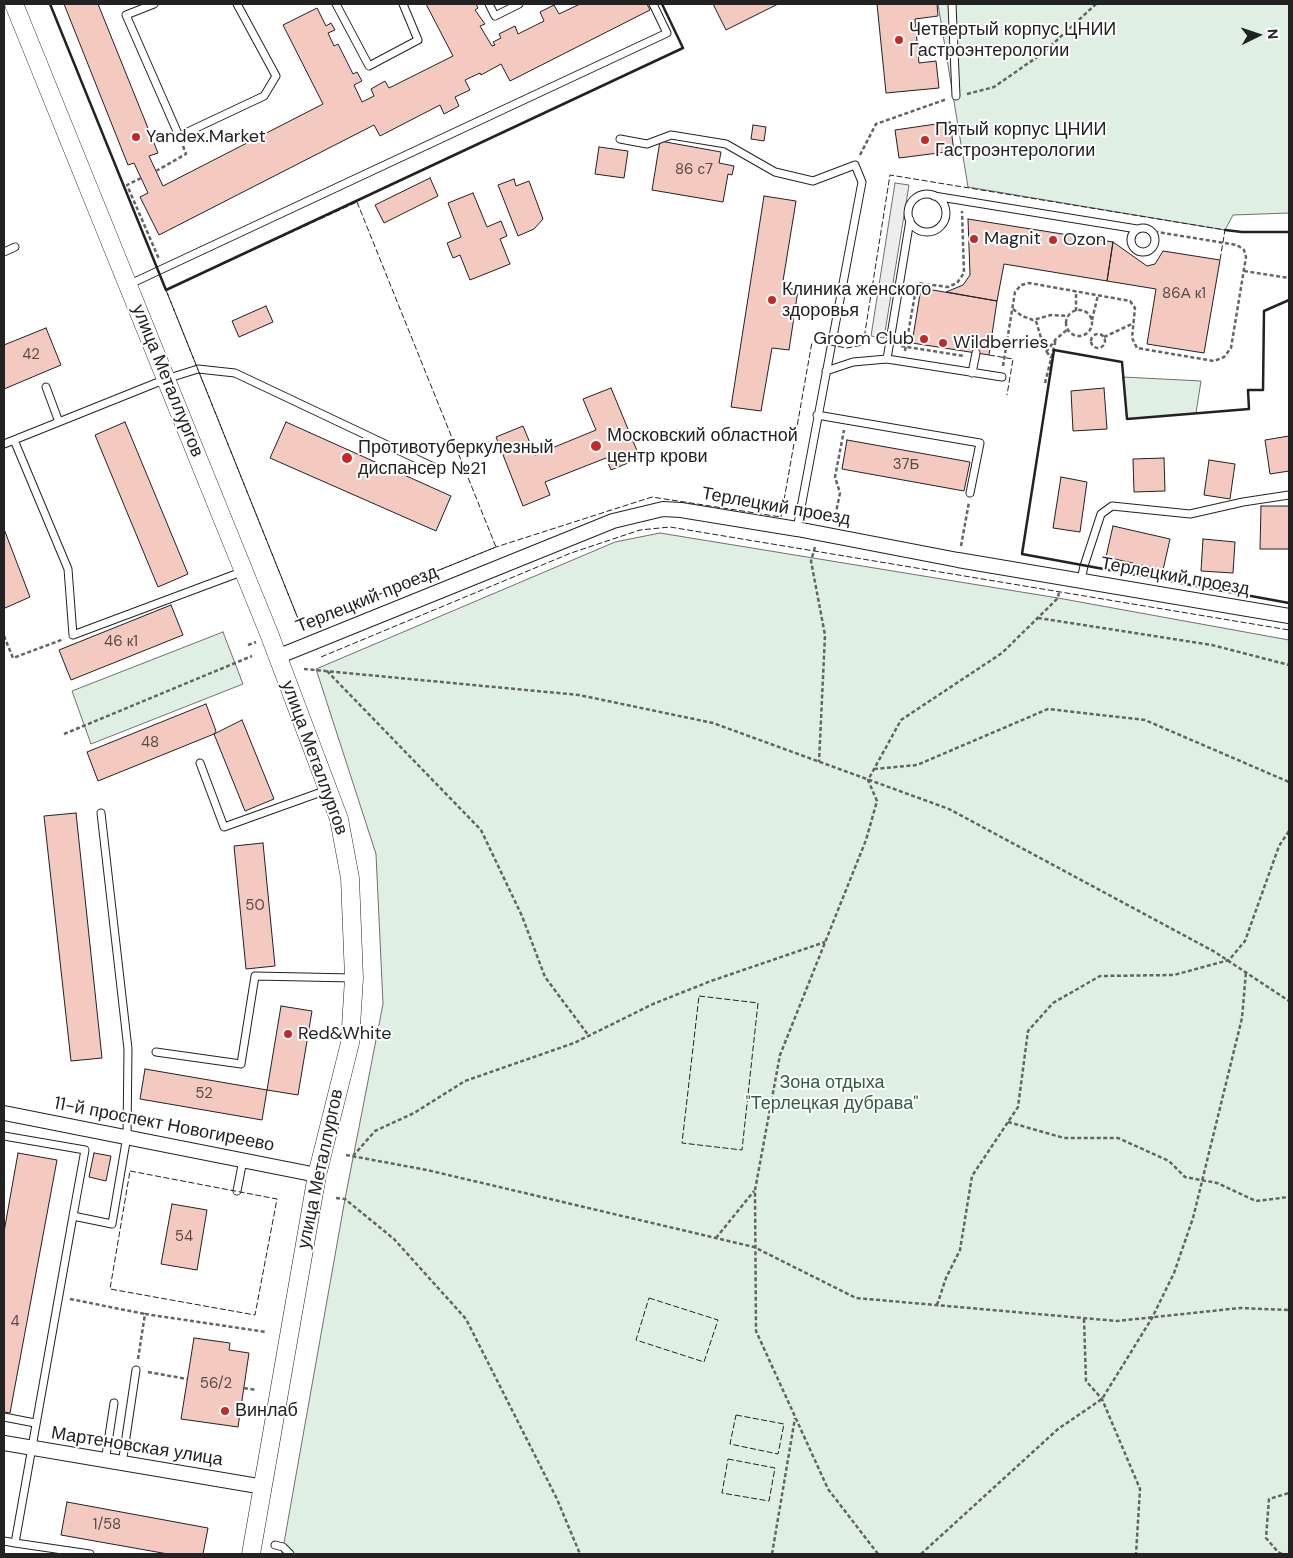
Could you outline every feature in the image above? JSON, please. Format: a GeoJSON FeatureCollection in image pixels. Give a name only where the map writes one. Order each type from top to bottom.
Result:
{"type":"FeatureCollection","features":[{"type":"Feature","properties":{"kind":"street","name":"улица Металлургов"},"geometry":{"type":"LineString","coordinates":[[14,4],[244,571],[328,789],[339,819],[350,878],[354,978],[350,1043],[317,1175],[251,1554]]}},
{"type":"Feature","properties":{"kind":"street","name":"Терлецкий проезд"},"geometry":{"type":"LineString","coordinates":[[277,657],[613,521],[663,509],[681,510],[797,529],[958,560],[1289,616]]}},
{"type":"Feature","properties":{"kind":"street","name":"11-й проспект Новогиреево"},"geometry":{"type":"LineString","coordinates":[[4,1113],[317,1175]]}},
{"type":"Feature","properties":{"kind":"street","name":"Мартеновская улица"},"geometry":{"type":"LineString","coordinates":[[4,1443],[104,1462],[264,1487]]}},
{"type":"Feature","properties":{"kind":"lane"},"geometry":{"type":"LineString","coordinates":[[154,4],[126,15],[179,136],[264,96],[276,76],[237,4]]}},
{"type":"Feature","properties":{"kind":"lane"},"geometry":{"type":"LineString","coordinates":[[336,4],[369,66],[418,40],[403,4]]}},
{"type":"Feature","properties":{"kind":"lane"},"geometry":{"type":"LineString","coordinates":[[489,4],[495,16],[519,4]]}},
{"type":"Feature","properties":{"kind":"lane"},"geometry":{"type":"LineString","coordinates":[[128,285],[667,34],[654,4]]}},
{"type":"Feature","properties":{"kind":"lane"},"geometry":{"type":"LineString","coordinates":[[952,4],[956,96]]}},
{"type":"Feature","properties":{"kind":"lane"},"geometry":{"type":"LineString","coordinates":[[620,139],[647,144],[671,135],[726,144],[775,172],[813,181],[855,165],[862,182],[797,529]]}},
{"type":"Feature","properties":{"kind":"lane"},"geometry":{"type":"LineString","coordinates":[[887,359],[910,220],[909,208],[916,198],[928,194],[1138,229],[1145,228],[1152,231],[1155,238],[1154,246],[1147,252],[1139,252],[1133,247],[1130,239],[1138,229]]}},
{"type":"Feature","properties":{"kind":"lane"},"geometry":{"type":"LineString","coordinates":[[910,220],[913,226],[925,232],[932,232],[943,224],[946,211],[944,204],[934,196]]}},
{"type":"Feature","properties":{"kind":"lane"},"geometry":{"type":"LineString","coordinates":[[4,252],[15,247]]}},
{"type":"Feature","properties":{"kind":"lane"},"geometry":{"type":"LineString","coordinates":[[972,372],[975,356]]}},
{"type":"Feature","properties":{"kind":"lane"},"geometry":{"type":"LineString","coordinates":[[826,371],[853,362],[887,359],[1002,377]]}},
{"type":"Feature","properties":{"kind":"lane"},"geometry":{"type":"LineString","coordinates":[[4,444],[166,379],[198,369],[235,373],[440,470]]}},
{"type":"Feature","properties":{"kind":"lane"},"geometry":{"type":"LineString","coordinates":[[46,387],[60,422]]}},
{"type":"Feature","properties":{"kind":"lane"},"geometry":{"type":"LineString","coordinates":[[817,415],[980,443],[970,493]]}},
{"type":"Feature","properties":{"kind":"lane"},"geometry":{"type":"LineString","coordinates":[[14,440],[68,569],[73,636],[244,571]]}},
{"type":"Feature","properties":{"kind":"lane"},"geometry":{"type":"LineString","coordinates":[[1081,580],[1101,514],[1112,506],[1190,514],[1243,502],[1289,495]]}},
{"type":"Feature","properties":{"kind":"lane"},"geometry":{"type":"LineString","coordinates":[[200,763],[224,827],[328,789]]}},
{"type":"Feature","properties":{"kind":"lane"},"geometry":{"type":"LineString","coordinates":[[73,1216],[112,1224],[127,1136],[128,1049],[102,813]]}},
{"type":"Feature","properties":{"kind":"lane"},"geometry":{"type":"LineString","coordinates":[[156,1052],[241,1064],[255,976],[354,978]]}},
{"type":"Feature","properties":{"kind":"lane"},"geometry":{"type":"LineString","coordinates":[[4,1136],[85,1150],[30,1448],[28,1476],[15,1543]]}},
{"type":"Feature","properties":{"kind":"lane"},"geometry":{"type":"LineString","coordinates":[[237,1191],[243,1160]]}},
{"type":"Feature","properties":{"kind":"lane"},"geometry":{"type":"LineString","coordinates":[[122,1465],[136,1370]]}},
{"type":"Feature","properties":{"kind":"lane"},"geometry":{"type":"LineString","coordinates":[[104,1462],[114,1403]]}},
{"type":"Feature","properties":{"kind":"lane"},"geometry":{"type":"LineString","coordinates":[[4,1417],[35,1423]]}},
{"type":"Feature","properties":{"kind":"lane"},"geometry":{"type":"LineString","coordinates":[[4,1541],[90,1554]]}},
{"type":"Feature","properties":{"kind":"lane"},"geometry":{"type":"LineString","coordinates":[[275,1545],[283,1547],[290,1554]]}},
{"type":"Feature","properties":{"kind":"path"},"geometry":{"type":"LineString","coordinates":[[855,165],[876,124],[956,96],[994,87],[1043,53],[1096,4]]}},
{"type":"Feature","properties":{"kind":"path"},"geometry":{"type":"LineString","coordinates":[[156,171],[186,154],[179,136]]}},
{"type":"Feature","properties":{"kind":"path"},"geometry":{"type":"LineString","coordinates":[[141,178],[127,185],[163,268]]}},
{"type":"Feature","properties":{"kind":"path"},"geometry":{"type":"LineString","coordinates":[[904,361],[917,283],[948,287],[957,283],[964,272],[961,200]]}},
{"type":"Feature","properties":{"kind":"path"},"geometry":{"type":"LineString","coordinates":[[1005,358],[1015,292],[1024,284],[1098,294],[1130,301],[1135,308],[1132,342],[1137,348],[1214,361],[1219,360],[1231,348],[1244,271],[1245,254],[1237,245],[1152,231]]}},
{"type":"Feature","properties":{"kind":"path"},"geometry":{"type":"LineString","coordinates":[[1244,271],[1289,278]]}},
{"type":"Feature","properties":{"kind":"path"},"geometry":{"type":"LineString","coordinates":[[1076,291],[1076,311]]}},
{"type":"Feature","properties":{"kind":"path"},"geometry":{"type":"LineString","coordinates":[[1068,330],[1078,336],[1085,334],[1090,329],[1098,294]]}},
{"type":"Feature","properties":{"kind":"path"},"geometry":{"type":"LineString","coordinates":[[1013,309],[1022,316],[1036,321],[1051,315],[1069,316]]}},
{"type":"Feature","properties":{"kind":"path"},"geometry":{"type":"LineString","coordinates":[[1068,330],[1069,316],[1076,311],[1084,312],[1092,321]]}},
{"type":"Feature","properties":{"kind":"path"},"geometry":{"type":"LineString","coordinates":[[1036,321],[1046,352],[1052,358]]}},
{"type":"Feature","properties":{"kind":"path"},"geometry":{"type":"LineString","coordinates":[[1104,337],[1134,323]]}},
{"type":"Feature","properties":{"kind":"path"},"geometry":{"type":"LineString","coordinates":[[1090,329],[1094,335]]}},
{"type":"Feature","properties":{"kind":"path"},"geometry":{"type":"LineString","coordinates":[[1046,352],[1056,339],[1068,330]]}},
{"type":"Feature","properties":{"kind":"path"},"geometry":{"type":"LineString","coordinates":[[1094,335],[1098,334],[1104,337]]}},
{"type":"Feature","properties":{"kind":"path"},"geometry":{"type":"LineString","coordinates":[[1094,335],[1090,342],[1094,348],[1102,348],[1104,337]]}},
{"type":"Feature","properties":{"kind":"path"},"geometry":{"type":"LineString","coordinates":[[1045,383],[1056,339]]}},
{"type":"Feature","properties":{"kind":"path"},"geometry":{"type":"LineString","coordinates":[[889,344],[975,356]]}},
{"type":"Feature","properties":{"kind":"path"},"geometry":{"type":"LineString","coordinates":[[833,524],[840,493],[835,477],[846,420]]}},
{"type":"Feature","properties":{"kind":"path"},"geometry":{"type":"LineString","coordinates":[[958,560],[970,493]]}},
{"type":"Feature","properties":{"kind":"path"},"geometry":{"type":"LineString","coordinates":[[819,762],[825,635],[811,562],[813,549],[816,546],[821,547]]}},
{"type":"Feature","properties":{"kind":"path"},"geometry":{"type":"LineString","coordinates":[[868,780],[901,720],[1002,653],[1058,598],[1062,577]]}},
{"type":"Feature","properties":{"kind":"path"},"geometry":{"type":"LineString","coordinates":[[1038,618],[1212,645],[1289,665]]}},
{"type":"Feature","properties":{"kind":"path"},"geometry":{"type":"LineString","coordinates":[[4,636],[13,658],[73,636]]}},
{"type":"Feature","properties":{"kind":"path"},"geometry":{"type":"LineString","coordinates":[[248,645],[256,642]]}},
{"type":"Feature","properties":{"kind":"path"},"geometry":{"type":"LineString","coordinates":[[64,734],[252,656]]}},
{"type":"Feature","properties":{"kind":"path"},"geometry":{"type":"LineString","coordinates":[[304,669],[579,695],[713,723],[949,809],[1229,960],[1289,1001]]}},
{"type":"Feature","properties":{"kind":"path"},"geometry":{"type":"LineString","coordinates":[[327,671],[481,830],[522,916],[544,978],[589,1036]]}},
{"type":"Feature","properties":{"kind":"path"},"geometry":{"type":"LineString","coordinates":[[874,769],[916,765],[1048,709],[1146,720],[1289,782]]}},
{"type":"Feature","properties":{"kind":"path"},"geometry":{"type":"LineString","coordinates":[[868,780],[877,801],[866,840],[780,1055],[755,1190],[754,1247],[756,1331],[828,1488],[878,1554]]}},
{"type":"Feature","properties":{"kind":"path"},"geometry":{"type":"LineString","coordinates":[[937,1306],[946,1278],[960,1250],[972,1176],[1018,1107],[1028,1031],[1053,1003],[1100,976],[1174,975],[1229,960],[1245,941],[1279,846],[1289,831]]}},
{"type":"Feature","properties":{"kind":"path"},"geometry":{"type":"LineString","coordinates":[[353,1156],[375,1131],[414,1113],[465,1081],[574,1043],[653,1004],[694,987],[825,942]]}},
{"type":"Feature","properties":{"kind":"path"},"geometry":{"type":"LineString","coordinates":[[921,1554],[1058,1428],[1102,1399],[1152,1318],[1174,1273],[1193,1218],[1242,1018],[1246,972]]}},
{"type":"Feature","properties":{"kind":"path"},"geometry":{"type":"LineString","coordinates":[[1008,1122],[1064,1138],[1118,1138],[1169,1161],[1185,1177],[1217,1183],[1256,1201],[1289,1197]]}},
{"type":"Feature","properties":{"kind":"path"},"geometry":{"type":"LineString","coordinates":[[346,1155],[427,1170],[754,1247],[856,1298],[1118,1321],[1240,1308],[1289,1310]]}},
{"type":"Feature","properties":{"kind":"path"},"geometry":{"type":"LineString","coordinates":[[716,1238],[755,1190]]}},
{"type":"Feature","properties":{"kind":"path"},"geometry":{"type":"LineString","coordinates":[[336,1198],[345,1199],[394,1239],[466,1319],[557,1499],[580,1554]]}},
{"type":"Feature","properties":{"kind":"path"},"geometry":{"type":"LineString","coordinates":[[58,1297],[145,1314],[266,1332]]}},
{"type":"Feature","properties":{"kind":"path"},"geometry":{"type":"LineString","coordinates":[[145,1314],[136,1370],[187,1379]]}},
{"type":"Feature","properties":{"kind":"path"},"geometry":{"type":"LineString","coordinates":[[1084,1319],[1086,1381],[1102,1399],[1140,1488],[1136,1554]]}},
{"type":"Feature","properties":{"kind":"path"},"geometry":{"type":"LineString","coordinates":[[244,1388],[256,1390]]}},
{"type":"Feature","properties":{"kind":"path"},"geometry":{"type":"LineString","coordinates":[[772,1554],[795,1416]]}},
{"type":"Feature","properties":{"kind":"path"},"geometry":{"type":"LineString","coordinates":[[1282,1554],[1266,1538],[1269,1499],[1289,1493]]}},
{"type":"Feature","properties":{"kind":"green space"},"geometry":{"type":"Polygon","coordinates":[[[938,4],[1289,4],[1289,213],[1233,215],[1225,230],[968,187],[938,4]]]}},
{"type":"Feature","properties":{"kind":"green space"},"geometry":{"type":"Polygon","coordinates":[[[1123,377],[1201,381],[1196,413],[1127,419],[1123,377]]]}},
{"type":"Feature","properties":{"kind":"green space","name":"Зона отдыха \"Терлецкая дубрава\""},"geometry":{"type":"Polygon","coordinates":[[[660,533],[1058,598],[1289,640],[1289,1554],[282,1554],[345,1199],[383,1004],[376,854],[316,669],[615,542],[660,533]]]}},
{"type":"Feature","properties":{"kind":"green space"},"geometry":{"type":"Polygon","coordinates":[[[223,632],[243,684],[91,744],[72,691],[223,632]]]}},
{"type":"Feature","properties":{"kind":"shaded area"},"geometry":{"type":"Polygon","coordinates":[[[895,183],[909,185],[884,338],[871,336],[895,183]]]}},
{"type":"Feature","properties":{"kind":"building"},"geometry":{"type":"Polygon","coordinates":[[[64,4],[98,4],[158,153],[149,156],[163,186],[323,104],[283,25],[317,8],[326,26],[331,23],[335,30],[328,33],[334,46],[338,44],[353,74],[357,72],[362,81],[354,85],[362,102],[374,96],[371,89],[385,81],[389,88],[453,56],[426,4],[476,4],[478,8],[475,10],[485,24],[480,26],[492,46],[495,45],[493,42],[501,38],[499,34],[515,26],[518,34],[544,21],[540,12],[554,5],[559,14],[580,4],[647,4],[650,10],[510,81],[501,64],[481,75],[480,73],[465,80],[470,90],[455,97],[459,106],[444,114],[440,105],[380,136],[374,125],[159,235],[140,197],[148,193],[134,163],[128,165],[64,4]]]}},
{"type":"Feature","properties":{"kind":"building"},"geometry":{"type":"Polygon","coordinates":[[[713,4],[778,4],[726,30],[713,4]]]}},
{"type":"Feature","properties":{"kind":"building","name":"Четвертый корпус ЦНИИ Гастроэнтерологии"},"geometry":{"type":"Polygon","coordinates":[[[877,4],[937,4],[938,16],[915,19],[919,63],[936,61],[939,88],[886,93],[877,4]]]}},
{"type":"Feature","properties":{"kind":"building","name":"Пятый корпус ЦНИИ Гастроэнтерологии"},"geometry":{"type":"Polygon","coordinates":[[[950,122],[954,151],[899,158],[895,130],[950,122]]]}},
{"type":"Feature","properties":{"kind":"building"},"geometry":{"type":"Polygon","coordinates":[[[753,125],[766,127],[764,141],[751,139],[753,125]]]}},
{"type":"Feature","properties":{"kind":"building"},"geometry":{"type":"Polygon","coordinates":[[[660,141],[721,152],[719,163],[734,166],[732,175],[728,174],[723,202],[652,190],[660,141]]]}},
{"type":"Feature","properties":{"kind":"building"},"geometry":{"type":"Polygon","coordinates":[[[599,147],[628,151],[624,178],[595,174],[599,147]]]}},
{"type":"Feature","properties":{"kind":"building"},"geometry":{"type":"Polygon","coordinates":[[[430,178],[438,196],[384,223],[375,205],[430,178]]]}},
{"type":"Feature","properties":{"kind":"building"},"geometry":{"type":"Polygon","coordinates":[[[514,179],[516,186],[529,181],[543,219],[534,229],[518,236],[498,185],[514,179]]]}},
{"type":"Feature","properties":{"kind":"building"},"geometry":{"type":"Polygon","coordinates":[[[473,193],[487,227],[501,221],[507,236],[500,239],[510,264],[470,280],[460,255],[453,258],[447,243],[461,237],[448,203],[473,193]]]}},
{"type":"Feature","properties":{"kind":"building","name":"Клиника женского здоровья"},"geometry":{"type":"Polygon","coordinates":[[[764,196],[796,201],[782,287],[798,290],[789,350],[772,348],[761,411],[731,407],[764,196]]]}},
{"type":"Feature","properties":{"kind":"building"},"geometry":{"type":"Polygon","coordinates":[[[968,219],[1113,242],[1107,281],[1004,264],[997,301],[946,292],[963,285],[970,275],[968,219]]]}},
{"type":"Feature","properties":{"kind":"building"},"geometry":{"type":"Polygon","coordinates":[[[1113,242],[1147,266],[1155,264],[1163,251],[1220,260],[1204,353],[1147,344],[1156,289],[1107,281],[1113,242]]]}},
{"type":"Feature","properties":{"kind":"building"},"geometry":{"type":"Polygon","coordinates":[[[921,288],[997,301],[989,355],[912,343],[921,288]]]}},
{"type":"Feature","properties":{"kind":"building"},"geometry":{"type":"Polygon","coordinates":[[[266,306],[273,322],[239,337],[232,321],[266,306]]]}},
{"type":"Feature","properties":{"kind":"building"},"geometry":{"type":"Polygon","coordinates":[[[46,328],[61,365],[4,389],[4,345],[46,328]]]}},
{"type":"Feature","properties":{"kind":"building","name":"Московский областной центр крови"},"geometry":{"type":"Polygon","coordinates":[[[611,388],[640,458],[611,470],[606,458],[545,482],[550,495],[523,506],[496,437],[523,426],[535,455],[596,430],[583,399],[611,388]]]}},
{"type":"Feature","properties":{"kind":"building"},"geometry":{"type":"Polygon","coordinates":[[[1104,388],[1107,429],[1073,431],[1071,391],[1104,388]]]}},
{"type":"Feature","properties":{"kind":"building"},"geometry":{"type":"Polygon","coordinates":[[[125,422],[188,574],[158,587],[95,435],[125,422]]]}},
{"type":"Feature","properties":{"kind":"building"},"geometry":{"type":"Polygon","coordinates":[[[286,422],[451,496],[436,531],[270,458],[286,422]]]}},
{"type":"Feature","properties":{"kind":"building"},"geometry":{"type":"Polygon","coordinates":[[[1289,436],[1289,471],[1270,474],[1265,440],[1289,436]]]}},
{"type":"Feature","properties":{"kind":"building"},"geometry":{"type":"Polygon","coordinates":[[[847,440],[970,462],[964,491],[842,469],[847,440]]]}},
{"type":"Feature","properties":{"kind":"building"},"geometry":{"type":"Polygon","coordinates":[[[1164,458],[1165,491],[1134,492],[1133,459],[1164,458]]]}},
{"type":"Feature","properties":{"kind":"building"},"geometry":{"type":"Polygon","coordinates":[[[1209,460],[1235,464],[1230,499],[1204,495],[1209,460]]]}},
{"type":"Feature","properties":{"kind":"building"},"geometry":{"type":"Polygon","coordinates":[[[1061,477],[1087,482],[1080,532],[1053,528],[1061,477]]]}},
{"type":"Feature","properties":{"kind":"building"},"geometry":{"type":"Polygon","coordinates":[[[1261,506],[1289,506],[1289,549],[1260,549],[1261,506]]]}},
{"type":"Feature","properties":{"kind":"building"},"geometry":{"type":"Polygon","coordinates":[[[1113,526],[1170,539],[1163,570],[1106,557],[1113,526]]]}},
{"type":"Feature","properties":{"kind":"building"},"geometry":{"type":"Polygon","coordinates":[[[4,529],[30,597],[5,608],[4,604],[4,529]]]}},
{"type":"Feature","properties":{"kind":"building"},"geometry":{"type":"Polygon","coordinates":[[[1203,539],[1235,542],[1233,573],[1201,571],[1203,539]]]}},
{"type":"Feature","properties":{"kind":"building"},"geometry":{"type":"Polygon","coordinates":[[[171,605],[183,635],[71,680],[59,650],[171,605]]]}},
{"type":"Feature","properties":{"kind":"building"},"geometry":{"type":"Polygon","coordinates":[[[206,704],[216,731],[214,734],[98,781],[87,752],[206,704]]]}},
{"type":"Feature","properties":{"kind":"building"},"geometry":{"type":"Polygon","coordinates":[[[242,720],[274,799],[245,811],[214,734],[242,720]]]}},
{"type":"Feature","properties":{"kind":"building"},"geometry":{"type":"Polygon","coordinates":[[[76,813],[102,1058],[71,1061],[44,816],[76,813]]]}},
{"type":"Feature","properties":{"kind":"building"},"geometry":{"type":"Polygon","coordinates":[[[263,843],[275,966],[246,969],[234,846],[263,843]]]}},
{"type":"Feature","properties":{"kind":"building"},"geometry":{"type":"Polygon","coordinates":[[[281,1006],[312,1011],[298,1095],[267,1090],[281,1006]]]}},
{"type":"Feature","properties":{"kind":"building"},"geometry":{"type":"Polygon","coordinates":[[[145,1069],[267,1090],[262,1120],[140,1099],[145,1069]]]}},
{"type":"Feature","properties":{"kind":"building"},"geometry":{"type":"Polygon","coordinates":[[[18,1153],[57,1160],[10,1413],[4,1412],[4,1232],[18,1153]]]}},
{"type":"Feature","properties":{"kind":"building"},"geometry":{"type":"Polygon","coordinates":[[[94,1153],[111,1156],[106,1181],[89,1177],[94,1153]]]}},
{"type":"Feature","properties":{"kind":"building"},"geometry":{"type":"Polygon","coordinates":[[[172,1204],[207,1210],[197,1270],[161,1264],[172,1204]]]}},
{"type":"Feature","properties":{"kind":"building"},"geometry":{"type":"Polygon","coordinates":[[[194,1338],[230,1343],[229,1350],[249,1353],[238,1427],[181,1419],[194,1338]]]}},
{"type":"Feature","properties":{"kind":"building"},"geometry":{"type":"Polygon","coordinates":[[[67,1502],[208,1528],[203,1554],[168,1554],[61,1535],[67,1502]]]}},
{"type":"Feature","properties":{"kind":"fence"},"geometry":{"type":"LineString","coordinates":[[166,290],[301,626],[496,547],[652,497],[781,517],[812,342],[847,348],[863,345],[890,175],[1225,230],[1220,260]]}},
{"type":"Feature","properties":{"kind":"fence"},"geometry":{"type":"LineString","coordinates":[[357,202],[496,547],[301,626],[166,290],[357,202]]}},
{"type":"Feature","properties":{"kind":"fence"},"geometry":{"type":"LineString","coordinates":[[989,355],[1013,359],[1007,395]]}},
{"type":"Feature","properties":{"kind":"fence"},"geometry":{"type":"LineString","coordinates":[[321,657],[571,553],[640,530],[670,527],[1289,630]]}},
{"type":"Feature","properties":{"kind":"fence"},"geometry":{"type":"LineString","coordinates":[[699,996],[758,1003],[742,1150],[682,1143],[699,996]]}},
{"type":"Feature","properties":{"kind":"fence"},"geometry":{"type":"LineString","coordinates":[[130,1171],[277,1199],[255,1315],[110,1289],[130,1171]]}},
{"type":"Feature","properties":{"kind":"fence"},"geometry":{"type":"LineString","coordinates":[[649,1298],[718,1320],[704,1362],[636,1340],[649,1298]]}},
{"type":"Feature","properties":{"kind":"fence"},"geometry":{"type":"LineString","coordinates":[[736,1415],[784,1424],[778,1454],[730,1444],[736,1415]]}},
{"type":"Feature","properties":{"kind":"fence"},"geometry":{"type":"LineString","coordinates":[[728,1459],[775,1468],[769,1501],[722,1493],[728,1459]]}},
{"type":"Feature","properties":{"kind":"wall"},"geometry":{"type":"LineString","coordinates":[[50,4],[166,290],[683,48],[662,4]]}},
{"type":"Feature","properties":{"kind":"wall"},"geometry":{"type":"LineString","coordinates":[[1225,230],[1289,232]]}},
{"type":"Feature","properties":{"kind":"wall"},"geometry":{"type":"LineString","coordinates":[[1289,300],[1264,311],[1263,390],[1248,390],[1249,409],[1127,419],[1122,362],[1054,350],[1022,554],[1289,603]]}},
{"type":"Feature","properties":{"kind":"place","name":"Четвертый корпус ЦНИИ Гастроэнтерологии"},"geometry":{"type":"Point","coordinates":[899,40]}},
{"type":"Feature","properties":{"kind":"place","name":"Yandex.Market"},"geometry":{"type":"Point","coordinates":[136,137]}},
{"type":"Feature","properties":{"kind":"place","name":"Пятый корпус ЦНИИ Гастроэнтерологии"},"geometry":{"type":"Point","coordinates":[925,140]}},
{"type":"Feature","properties":{"kind":"place","name":"Magnit"},"geometry":{"type":"Point","coordinates":[974,239]}},
{"type":"Feature","properties":{"kind":"place","name":"Ozon"},"geometry":{"type":"Point","coordinates":[1053,240]}},
{"type":"Feature","properties":{"kind":"place","name":"Клиника женского здоровья"},"geometry":{"type":"Point","coordinates":[772,300]}},
{"type":"Feature","properties":{"kind":"place","name":"Groom Club"},"geometry":{"type":"Point","coordinates":[924,339]}},
{"type":"Feature","properties":{"kind":"place","name":"Wildberries"},"geometry":{"type":"Point","coordinates":[943,343]}},
{"type":"Feature","properties":{"kind":"place","name":"Московский областной центр крови"},"geometry":{"type":"Point","coordinates":[596,446]}},
{"type":"Feature","properties":{"kind":"place","name":"Противотуберкулезный диспансер №21"},"geometry":{"type":"Point","coordinates":[347,458]}},
{"type":"Feature","properties":{"kind":"place","name":"Red&White"},"geometry":{"type":"Point","coordinates":[288,1034]}},
{"type":"Feature","properties":{"kind":"place","name":"Винлаб"},"geometry":{"type":"Point","coordinates":[225,1411]}}]}
